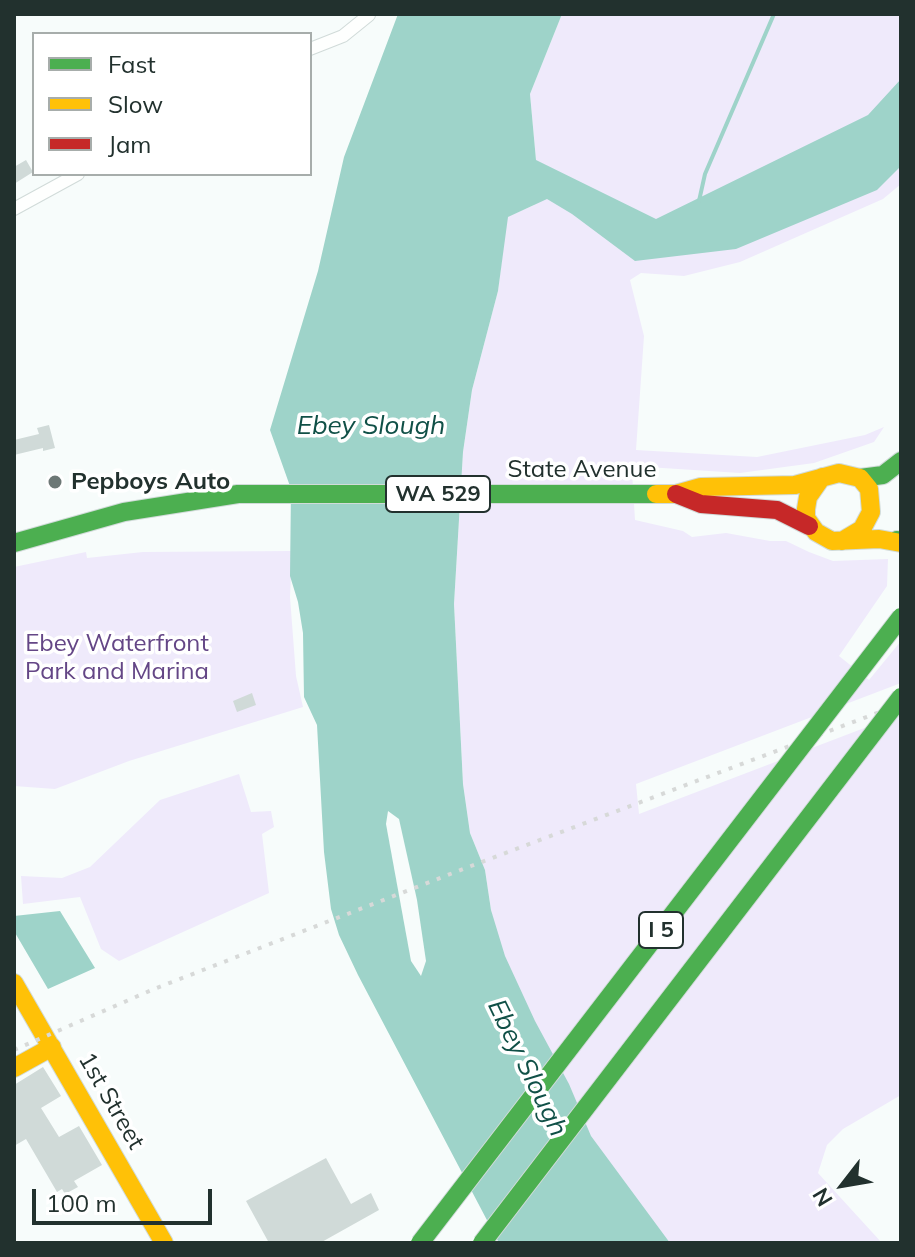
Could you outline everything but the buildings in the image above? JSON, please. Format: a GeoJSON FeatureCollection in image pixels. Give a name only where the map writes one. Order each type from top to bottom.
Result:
{"type":"FeatureCollection","features":[{"type":"Feature","properties":{"kind":"main road"},"geometry":{"type":"LineString","coordinates":[[900,541],[823,538],[809,526],[806,518],[808,497],[822,477],[839,473],[860,478],[883,475],[901,461]]}},
{"type":"Feature","properties":{"kind":"main road","name":"State Avenue"},"geometry":{"type":"LineString","coordinates":[[14,543],[124,512],[238,494],[676,494],[701,487],[795,485],[822,477]]}},
{"type":"Feature","properties":{"kind":"main road"},"geometry":{"type":"LineString","coordinates":[[842,541],[862,529],[871,512],[869,489],[860,478]]}},
{"type":"Feature","properties":{"kind":"main road","name":"State Avenue"},"geometry":{"type":"LineString","coordinates":[[676,494],[701,504],[777,510],[809,526]]}},
{"type":"Feature","properties":{"kind":"main road","name":"I 5"},"geometry":{"type":"LineString","coordinates":[[420,1243],[901,617]]}},
{"type":"Feature","properties":{"kind":"main road","name":"I 5"},"geometry":{"type":"LineString","coordinates":[[482,1243],[901,697]]}},
{"type":"Feature","properties":{"kind":"main road","name":"1st Street"},"geometry":{"type":"LineString","coordinates":[[14,983],[164,1243]]}},
{"type":"Feature","properties":{"kind":"main road"},"geometry":{"type":"LineString","coordinates":[[14,1068],[52,1047]]}},
{"type":"Feature","properties":{"kind":"street"},"geometry":{"type":"LineString","coordinates":[[312,48],[343,36],[369,15]]}},
{"type":"Feature","properties":{"kind":"street"},"geometry":{"type":"LineString","coordinates":[[14,209],[74,176]]}},
{"type":"Feature","properties":{"kind":"green space"},"geometry":{"type":"Polygon","coordinates":[[[562,14],[901,14],[901,184],[883,199],[740,262],[684,276],[641,273],[630,280],[644,336],[636,450],[757,457],[865,435],[884,427],[874,442],[814,463],[740,473],[647,467],[632,472],[635,520],[683,531],[692,537],[726,533],[786,541],[833,561],[888,559],[887,586],[839,656],[869,680],[901,641],[901,683],[636,784],[639,814],[901,714],[901,1095],[843,1129],[827,1145],[818,1173],[882,1243],[651,1243],[620,1203],[507,984],[485,870],[470,833],[463,784],[454,604],[463,452],[472,390],[498,291],[507,217],[534,205],[536,160],[530,94],[562,14]]]}},
{"type":"Feature","properties":{"kind":"green space","name":"Ebey Waterfront Park and Marina"},"geometry":{"type":"Polygon","coordinates":[[[292,551],[290,597],[296,676],[303,707],[129,761],[55,789],[14,786],[14,567],[86,552],[87,558],[143,552],[292,551]]]}},
{"type":"Feature","properties":{"kind":"green space"},"geometry":{"type":"Polygon","coordinates":[[[239,774],[251,812],[271,811],[274,827],[262,834],[269,893],[119,961],[101,949],[80,897],[23,904],[21,876],[62,878],[90,867],[160,800],[239,774]]]}},
{"type":"Feature","properties":{"kind":"water","name":"Ebey Slough"},"geometry":{"type":"Polygon","coordinates":[[[398,14],[562,14],[530,94],[536,160],[656,219],[868,115],[901,79],[901,166],[877,190],[736,249],[635,261],[547,199],[508,217],[498,291],[472,390],[463,452],[454,604],[463,784],[470,833],[485,870],[491,910],[505,956],[569,1084],[591,1136],[670,1243],[499,1243],[358,975],[339,935],[331,909],[324,852],[317,725],[304,697],[303,633],[290,576],[291,489],[270,430],[318,271],[344,157],[398,14]]]}},
{"type":"Feature","properties":{"kind":"water"},"geometry":{"type":"Polygon","coordinates":[[[60,911],[95,968],[48,989],[14,931],[14,916],[60,911]]]}},
{"type":"Feature","properties":{"kind":"pier"},"geometry":{"type":"Polygon","coordinates":[[[388,811],[399,819],[417,900],[426,961],[421,976],[411,961],[386,824],[388,811]]]}},
{"type":"Feature","properties":{"kind":"waterway"},"geometry":{"type":"LineString","coordinates":[[699,201],[705,174],[774,14]]}},
{"type":"Feature","properties":{"kind":"railway"},"geometry":{"type":"LineString","coordinates":[[14,1050],[154,989],[901,704]]}},
{"type":"Feature","properties":{"kind":"traffic: fast"},"geometry":{"type":"LineString","coordinates":[[860,478],[883,475],[901,461]]}},
{"type":"Feature","properties":{"kind":"traffic: fast"},"geometry":{"type":"LineString","coordinates":[[14,543],[124,512],[238,494],[656,494]]}},
{"type":"Feature","properties":{"kind":"traffic: fast"},"geometry":{"type":"LineString","coordinates":[[897,540],[901,541]]}},
{"type":"Feature","properties":{"kind":"traffic: fast"},"geometry":{"type":"LineString","coordinates":[[420,1243],[901,617]]}},
{"type":"Feature","properties":{"kind":"traffic: fast"},"geometry":{"type":"LineString","coordinates":[[482,1243],[901,697]]}},
{"type":"Feature","properties":{"kind":"traffic: slow"},"geometry":{"type":"LineString","coordinates":[[656,494],[676,494],[701,487],[795,485],[839,473],[860,478],[869,489],[871,512],[862,529],[842,541]]}},
{"type":"Feature","properties":{"kind":"traffic: slow"},"geometry":{"type":"LineString","coordinates":[[822,477],[808,497],[806,509],[806,518],[816,532],[832,541],[879,539],[901,543]]}},
{"type":"Feature","properties":{"kind":"traffic: slow"},"geometry":{"type":"LineString","coordinates":[[14,983],[164,1243]]}},
{"type":"Feature","properties":{"kind":"traffic: slow"},"geometry":{"type":"LineString","coordinates":[[14,1068],[52,1047]]}},
{"type":"Feature","properties":{"kind":"traffic: jam"},"geometry":{"type":"LineString","coordinates":[[676,494],[701,504],[777,510],[809,526]]}},
{"type":"Feature","properties":{"kind":"place","name":"Pepboys Auto"},"geometry":{"type":"Point","coordinates":[55,482]}}]}
